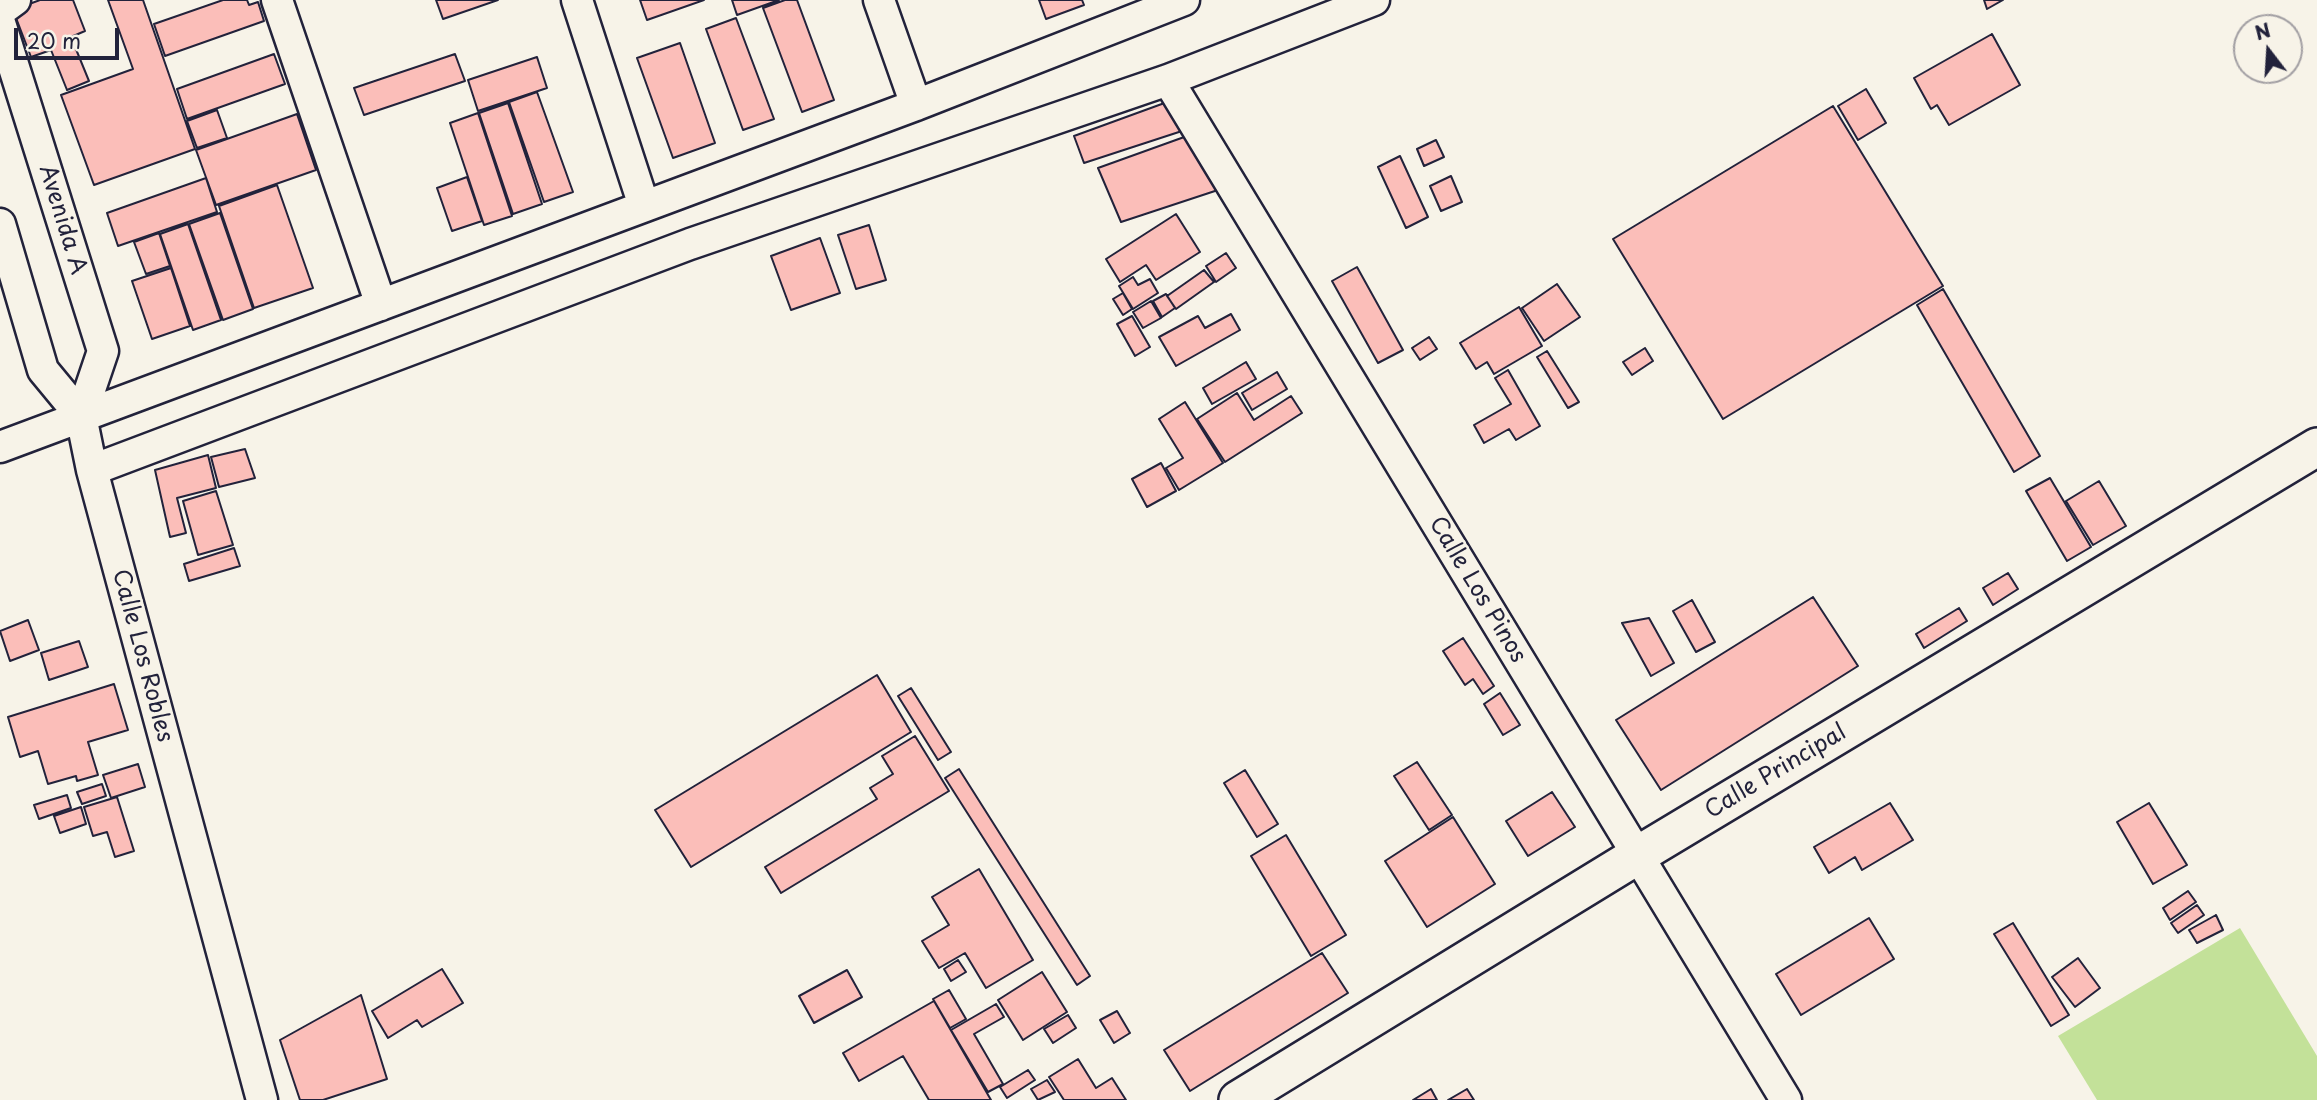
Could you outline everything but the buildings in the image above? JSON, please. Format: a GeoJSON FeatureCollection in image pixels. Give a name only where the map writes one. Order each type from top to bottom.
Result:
{"type":"FeatureCollection","features":[{"type":"Feature","properties":{"kind":"street"},"geometry":{"type":"LineString","coordinates":[[0,11],[15,0]]}},
{"type":"Feature","properties":{"kind":"street"},"geometry":{"type":"LineString","coordinates":[[277,0],[381,305]]}},
{"type":"Feature","properties":{"kind":"street"},"geometry":{"type":"LineString","coordinates":[[577,0],[644,206]]}},
{"type":"Feature","properties":{"kind":"street"},"geometry":{"type":"LineString","coordinates":[[879,0],[916,105]]}},
{"type":"Feature","properties":{"kind":"street"},"geometry":{"type":"LineString","coordinates":[[0,447],[916,105],[1184,0]]}},
{"type":"Feature","properties":{"kind":"street"},"geometry":{"type":"LineString","coordinates":[[92,470],[690,244],[1168,80],[1374,0]]}},
{"type":"Feature","properties":{"kind":"street","name":"Avenida A"},"geometry":{"type":"LineString","coordinates":[[0,23],[103,351],[82,416]]}},
{"type":"Feature","properties":{"kind":"street","name":"Calle Los Pinos"},"geometry":{"type":"LineString","coordinates":[[1168,80],[1786,1100]]}},
{"type":"Feature","properties":{"kind":"street","name":"Calle Los Robles"},"geometry":{"type":"LineString","coordinates":[[0,224],[43,370],[82,416],[92,470],[262,1100]]}},
{"type":"Feature","properties":{"kind":"street","name":"Calle Principal"},"geometry":{"type":"LineString","coordinates":[[1238,1100],[1638,855],[2317,447]]}},
{"type":"Feature","properties":{"kind":"green space"},"geometry":{"type":"Polygon","coordinates":[[[2240,928],[2317,1056],[2317,1100],[2097,1100],[2058,1036],[2240,928]]]}}]}
